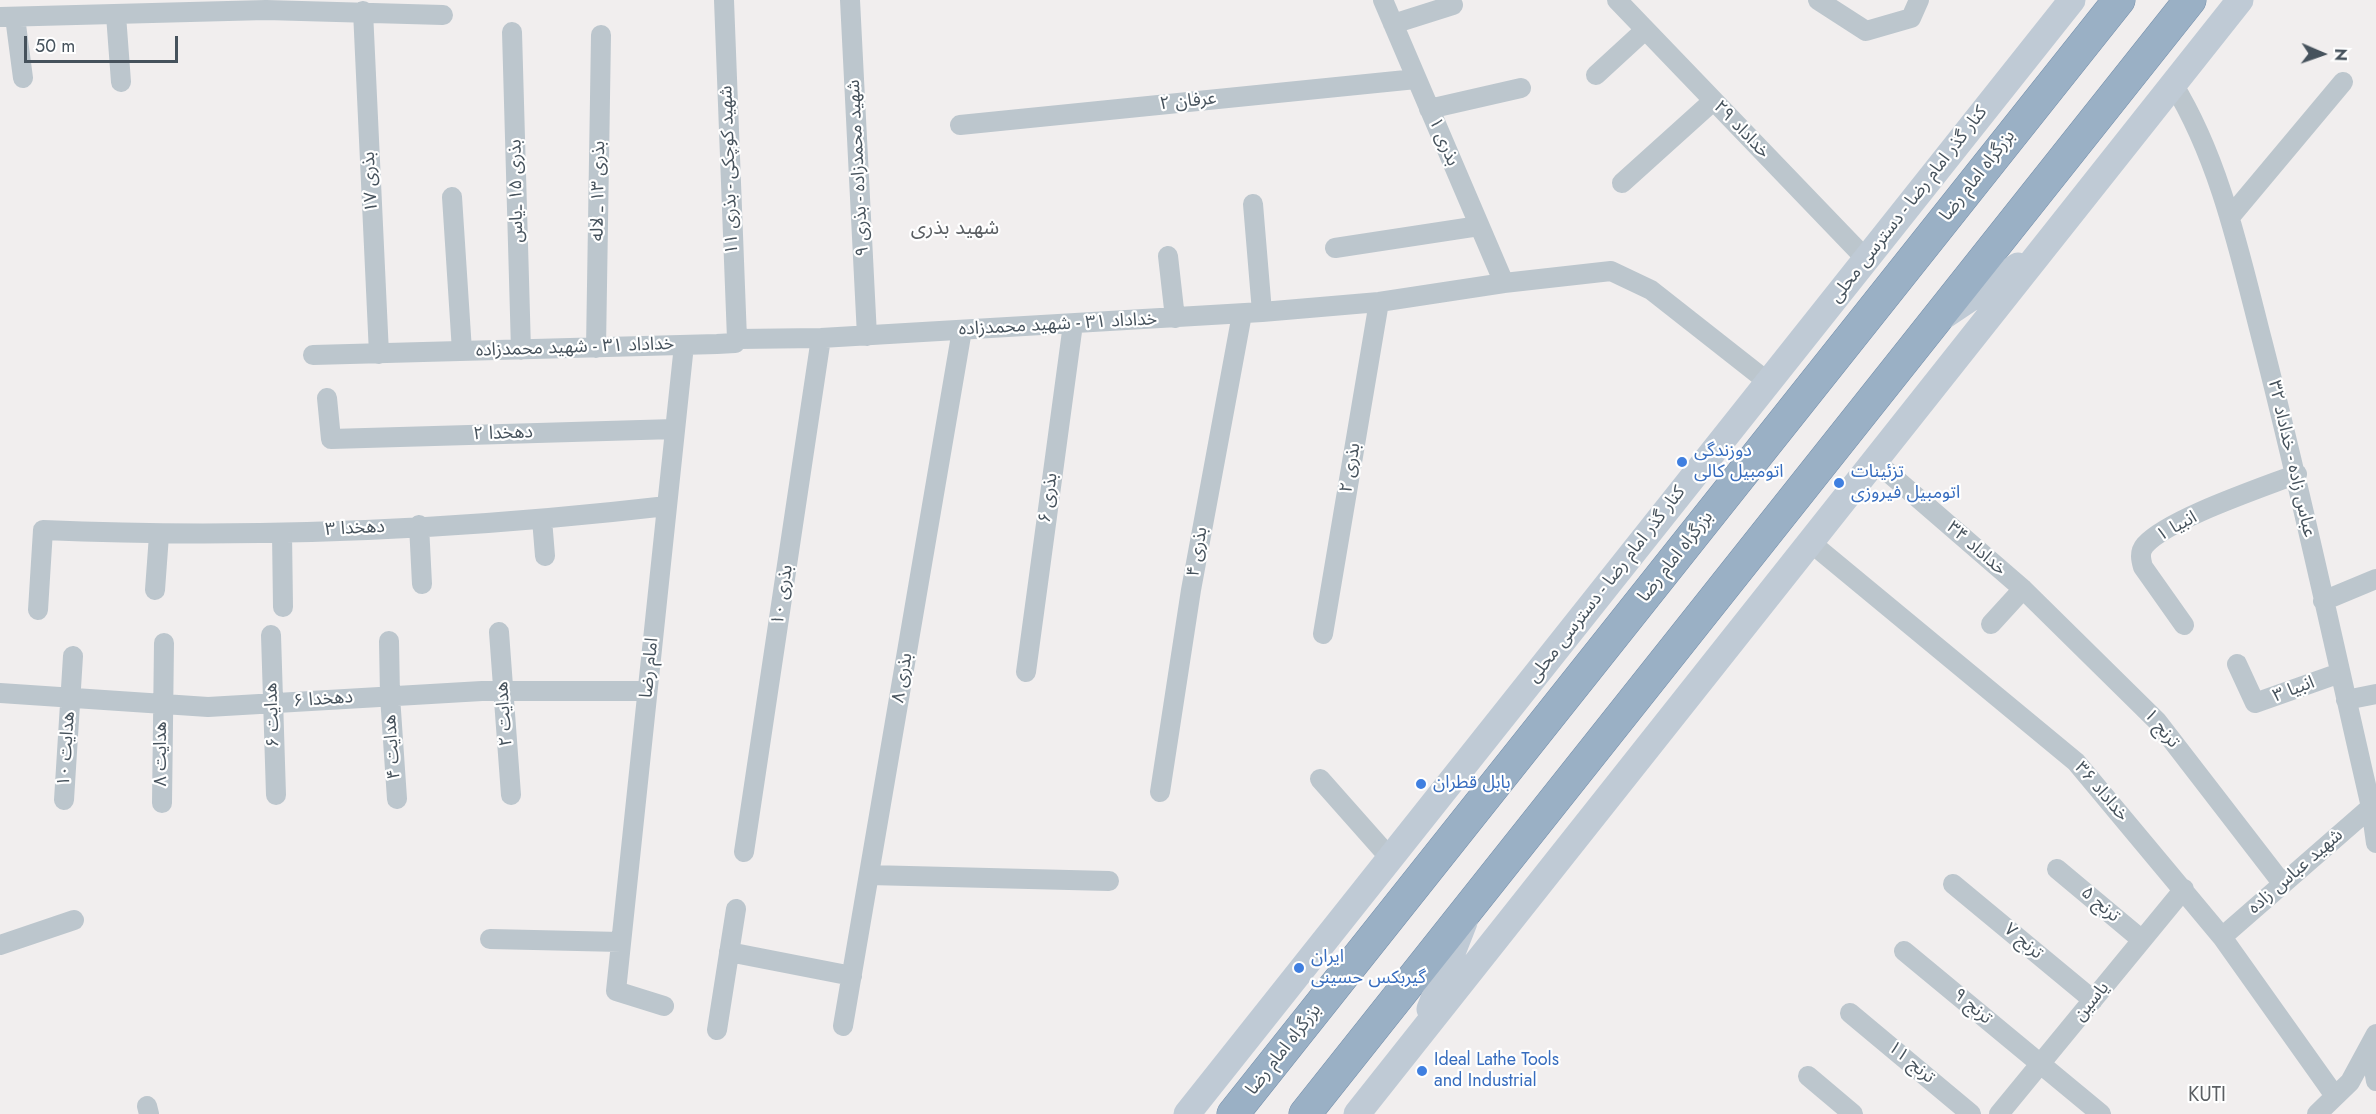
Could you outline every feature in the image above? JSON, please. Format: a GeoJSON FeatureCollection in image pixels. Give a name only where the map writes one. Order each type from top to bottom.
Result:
{"type":"FeatureCollection","features":[{"type":"Feature","properties":{"kind":"highway","name":"بزرگراه امام رضا"},"geometry":{"type":"LineString","coordinates":[[1233,1114],[2119,0]]}},
{"type":"Feature","properties":{"kind":"highway"},"geometry":{"type":"LineString","coordinates":[[1305,1114],[2190,0]]}},
{"type":"Feature","properties":{"kind":"main road","name":"کنار گذر امام رضا - دسترسی محلی"},"geometry":{"type":"LineString","coordinates":[[1187,1114],[2072,0]]}},
{"type":"Feature","properties":{"kind":"main road"},"geometry":{"type":"LineString","coordinates":[[1358,1114],[2240,0]]}},
{"type":"Feature","properties":{"kind":"main road"},"geometry":{"type":"LineString","coordinates":[[1974,181],[2009,80]]}},
{"type":"Feature","properties":{"kind":"main road"},"geometry":{"type":"LineString","coordinates":[[1934,322],[2040,252]]}},
{"type":"Feature","properties":{"kind":"main road"},"geometry":{"type":"LineString","coordinates":[[1768,382],[1798,403]]}},
{"type":"Feature","properties":{"kind":"main road"},"geometry":{"type":"LineString","coordinates":[[1503,716],[1592,663]]}},
{"type":"Feature","properties":{"kind":"main road"},"geometry":{"type":"LineString","coordinates":[[1419,1036],[1471,905]]}},
{"type":"Feature","properties":{"kind":"main road"},"geometry":{"type":"LineString","coordinates":[[1218,1114],[1234,1054]]}},
{"type":"Feature","properties":{"kind":"street","name":"شهید کوچکی - بذری ۱۱"},"geometry":{"type":"LineString","coordinates":[[724,0],[737,339]]}},
{"type":"Feature","properties":{"kind":"street","name":"شهید محمدزاده - بذری ۹"},"geometry":{"type":"LineString","coordinates":[[850,0],[867,336]]}},
{"type":"Feature","properties":{"kind":"street","name":"بذری ۱"},"geometry":{"type":"LineString","coordinates":[[1383,0],[1504,283]]}},
{"type":"Feature","properties":{"kind":"street","name":"خداداد ۲۹"},"geometry":{"type":"LineString","coordinates":[[1617,0],[1866,259]]}},
{"type":"Feature","properties":{"kind":"street"},"geometry":{"type":"LineString","coordinates":[[1818,0],[1866,31],[1911,18],[1919,0]]}},
{"type":"Feature","properties":{"kind":"street"},"geometry":{"type":"LineString","coordinates":[[23,78],[8,17],[49,8],[116,15],[266,5],[443,15]]}},
{"type":"Feature","properties":{"kind":"street"},"geometry":{"type":"LineString","coordinates":[[1393,24],[1453,5]]}},
{"type":"Feature","properties":{"kind":"street","name":"بذری ۱۷"},"geometry":{"type":"LineString","coordinates":[[363,11],[379,354]]}},
{"type":"Feature","properties":{"kind":"street"},"geometry":{"type":"LineString","coordinates":[[116,15],[121,82]]}},
{"type":"Feature","properties":{"kind":"street"},"geometry":{"type":"LineString","coordinates":[[1596,75],[1645,30]]}},
{"type":"Feature","properties":{"kind":"street","name":"بذری ۱۵ ـ‌یاس"},"geometry":{"type":"LineString","coordinates":[[512,32],[521,350]]}},
{"type":"Feature","properties":{"kind":"street","name":"بذری ۱۳ ـ لاله"},"geometry":{"type":"LineString","coordinates":[[596,348],[602,35]]}},
{"type":"Feature","properties":{"kind":"street","name":"عرفان ۲"},"geometry":{"type":"LineString","coordinates":[[960,125],[1416,79]]}},
{"type":"Feature","properties":{"kind":"street"},"geometry":{"type":"LineString","coordinates":[[2230,217],[2343,82]]}},
{"type":"Feature","properties":{"kind":"street","name":"عباس زاده - خداداد ۳۲"},"geometry":{"type":"LineString","coordinates":[[2173,84],[2187,106],[2230,217],[2297,474],[2371,807],[2376,843]]}},
{"type":"Feature","properties":{"kind":"street"},"geometry":{"type":"LineString","coordinates":[[1429,109],[1521,88]]}},
{"type":"Feature","properties":{"kind":"street"},"geometry":{"type":"LineString","coordinates":[[1622,183],[1713,101]]}},
{"type":"Feature","properties":{"kind":"street"},"geometry":{"type":"LineString","coordinates":[[452,197],[462,351]]}},
{"type":"Feature","properties":{"kind":"street"},"geometry":{"type":"LineString","coordinates":[[1253,204],[1262,312]]}},
{"type":"Feature","properties":{"kind":"street"},"geometry":{"type":"LineString","coordinates":[[1335,248],[1479,226]]}},
{"type":"Feature","properties":{"kind":"street"},"geometry":{"type":"LineString","coordinates":[[1168,256],[1175,318]]}},
{"type":"Feature","properties":{"kind":"street","name":"خداداد ۳۱ - شهید محمدزاده"},"geometry":{"type":"LineString","coordinates":[[313,355],[735,343],[737,339],[867,336],[1242,314],[1379,302],[1504,283],[1611,271],[1651,290],[1768,382]]}},
{"type":"Feature","properties":{"kind":"street","name":"بذری ۲"},"geometry":{"type":"LineString","coordinates":[[1323,634],[1379,302]]}},
{"type":"Feature","properties":{"kind":"street","name":"بذری ۴"},"geometry":{"type":"LineString","coordinates":[[1160,792],[1191,591],[1242,314]]}},
{"type":"Feature","properties":{"kind":"street","name":"بذری ۶"},"geometry":{"type":"LineString","coordinates":[[1026,672],[1073,324]]}},
{"type":"Feature","properties":{"kind":"street","name":"بذری ۸"},"geometry":{"type":"LineString","coordinates":[[843,1026],[962,330]]}},
{"type":"Feature","properties":{"kind":"street","name":"بذری ۱۰"},"geometry":{"type":"LineString","coordinates":[[744,852],[821,338]]}},
{"type":"Feature","properties":{"kind":"street","name":"امام رضا"},"geometry":{"type":"LineString","coordinates":[[664,1006],[616,991],[684,345]]}},
{"type":"Feature","properties":{"kind":"street","name":"دهخدا ۲"},"geometry":{"type":"LineString","coordinates":[[327,398],[331,439],[675,429]]}},
{"type":"Feature","properties":{"kind":"street","name":"خداداد ۳۴"},"geometry":{"type":"LineString","coordinates":[[1875,461],[2023,589]]}},
{"type":"Feature","properties":{"kind":"street","name":"انبیا ۱"},"geometry":{"type":"LineString","coordinates":[[2184,625],[2143,567],[2140,557],[2144,545],[2179,522],[2297,474]]}},
{"type":"Feature","properties":{"kind":"street","name":"دهخدا ۳"},"geometry":{"type":"LineString","coordinates":[[38,610],[43,530],[159,535],[282,533],[542,519],[667,506]]}},
{"type":"Feature","properties":{"kind":"street"},"geometry":{"type":"LineString","coordinates":[[542,519],[545,556]]}},
{"type":"Feature","properties":{"kind":"street"},"geometry":{"type":"LineString","coordinates":[[419,525],[422,584]]}},
{"type":"Feature","properties":{"kind":"street"},"geometry":{"type":"LineString","coordinates":[[282,533],[283,607]]}},
{"type":"Feature","properties":{"kind":"street"},"geometry":{"type":"LineString","coordinates":[[155,590],[159,535]]}},
{"type":"Feature","properties":{"kind":"street","name":"خداداد ۳۶"},"geometry":{"type":"LineString","coordinates":[[1810,542],[2076,762],[2222,937],[2336,1096]]}},
{"type":"Feature","properties":{"kind":"street"},"geometry":{"type":"LineString","coordinates":[[2324,602],[2376,579]]}},
{"type":"Feature","properties":{"kind":"street"},"geometry":{"type":"LineString","coordinates":[[1991,624],[2023,589]]}},
{"type":"Feature","properties":{"kind":"street","name":"ترنج ۱"},"geometry":{"type":"LineString","coordinates":[[2023,589],[2157,721],[2282,883]]}},
{"type":"Feature","properties":{"kind":"street","name":"هدایت ۲"},"geometry":{"type":"LineString","coordinates":[[499,632],[511,795]]}},
{"type":"Feature","properties":{"kind":"street","name":"هدایت ۶"},"geometry":{"type":"LineString","coordinates":[[271,635],[276,795]]}},
{"type":"Feature","properties":{"kind":"street","name":"هدایت ۴"},"geometry":{"type":"LineString","coordinates":[[389,641],[397,799]]}},
{"type":"Feature","properties":{"kind":"street","name":"هدایت ۸"},"geometry":{"type":"LineString","coordinates":[[162,803],[164,643]]}},
{"type":"Feature","properties":{"kind":"street","name":"هدایت ۱۰"},"geometry":{"type":"LineString","coordinates":[[64,801],[73,656]]}},
{"type":"Feature","properties":{"kind":"street","name":"انبیا ۳"},"geometry":{"type":"LineString","coordinates":[[2237,664],[2255,703],[2340,673]]}},
{"type":"Feature","properties":{"kind":"street","name":"دهخدا ۶"},"geometry":{"type":"LineString","coordinates":[[0,693],[208,707],[503,691],[647,691]]}},
{"type":"Feature","properties":{"kind":"street"},"geometry":{"type":"LineString","coordinates":[[2346,700],[2376,694]]}},
{"type":"Feature","properties":{"kind":"street"},"geometry":{"type":"LineString","coordinates":[[1320,779],[1390,858]]}},
{"type":"Feature","properties":{"kind":"street","name":"شهید عباس زاده"},"geometry":{"type":"LineString","coordinates":[[2222,937],[2371,807]]}},
{"type":"Feature","properties":{"kind":"street","name":"ترنج ۵"},"geometry":{"type":"LineString","coordinates":[[2057,869],[2142,940]]}},
{"type":"Feature","properties":{"kind":"street"},"geometry":{"type":"LineString","coordinates":[[869,875],[1109,881]]}},
{"type":"Feature","properties":{"kind":"street","name":"ترنج ۷"},"geometry":{"type":"LineString","coordinates":[[1953,884],[2093,1000]]}},
{"type":"Feature","properties":{"kind":"street","name":"یاسین"},"geometry":{"type":"LineString","coordinates":[[1999,1114],[2184,889]]}},
{"type":"Feature","properties":{"kind":"street"},"geometry":{"type":"LineString","coordinates":[[717,1030],[736,909]]}},
{"type":"Feature","properties":{"kind":"street"},"geometry":{"type":"LineString","coordinates":[[0,945],[74,920]]}},
{"type":"Feature","properties":{"kind":"street"},"geometry":{"type":"LineString","coordinates":[[490,939],[621,942]]}},
{"type":"Feature","properties":{"kind":"street","name":"ترنج ۹"},"geometry":{"type":"LineString","coordinates":[[1904,951],[2101,1114]]}},
{"type":"Feature","properties":{"kind":"street"},"geometry":{"type":"LineString","coordinates":[[729,952],[852,976]]}},
{"type":"Feature","properties":{"kind":"street","name":"ترنج ۱۱"},"geometry":{"type":"LineString","coordinates":[[1850,1013],[1971,1114]]}},
{"type":"Feature","properties":{"kind":"street"},"geometry":{"type":"LineString","coordinates":[[2317,1114],[2350,1082],[2373,1039]]}},
{"type":"Feature","properties":{"kind":"street"},"geometry":{"type":"LineString","coordinates":[[2373,1039],[2376,1081]]}},
{"type":"Feature","properties":{"kind":"street"},"geometry":{"type":"LineString","coordinates":[[1808,1076],[1853,1114]]}},
{"type":"Feature","properties":{"kind":"place","name":"دوزندگی اتومبیل کالی"},"geometry":{"type":"Point","coordinates":[1682,462]}},
{"type":"Feature","properties":{"kind":"place","name":"تزئینات اتومبیل فیروزی"},"geometry":{"type":"Point","coordinates":[1839,483]}},
{"type":"Feature","properties":{"kind":"place","name":"بابل قطران"},"geometry":{"type":"Point","coordinates":[1421,784]}},
{"type":"Feature","properties":{"kind":"place","name":"ایران گیربکس حسینی"},"geometry":{"type":"Point","coordinates":[1299,968]}},
{"type":"Feature","properties":{"kind":"place","name":"Ideal Lathe Tools and Industrial"},"geometry":{"type":"Point","coordinates":[1422,1071]}},
{"type":"Feature","properties":{"kind":"district","name":"شهید بذری"},"geometry":{"type":"Point","coordinates":[955,229]}},
{"type":"Feature","properties":{"kind":"district","name":"KUTI"},"geometry":{"type":"Point","coordinates":[2207,1096]}}]}
